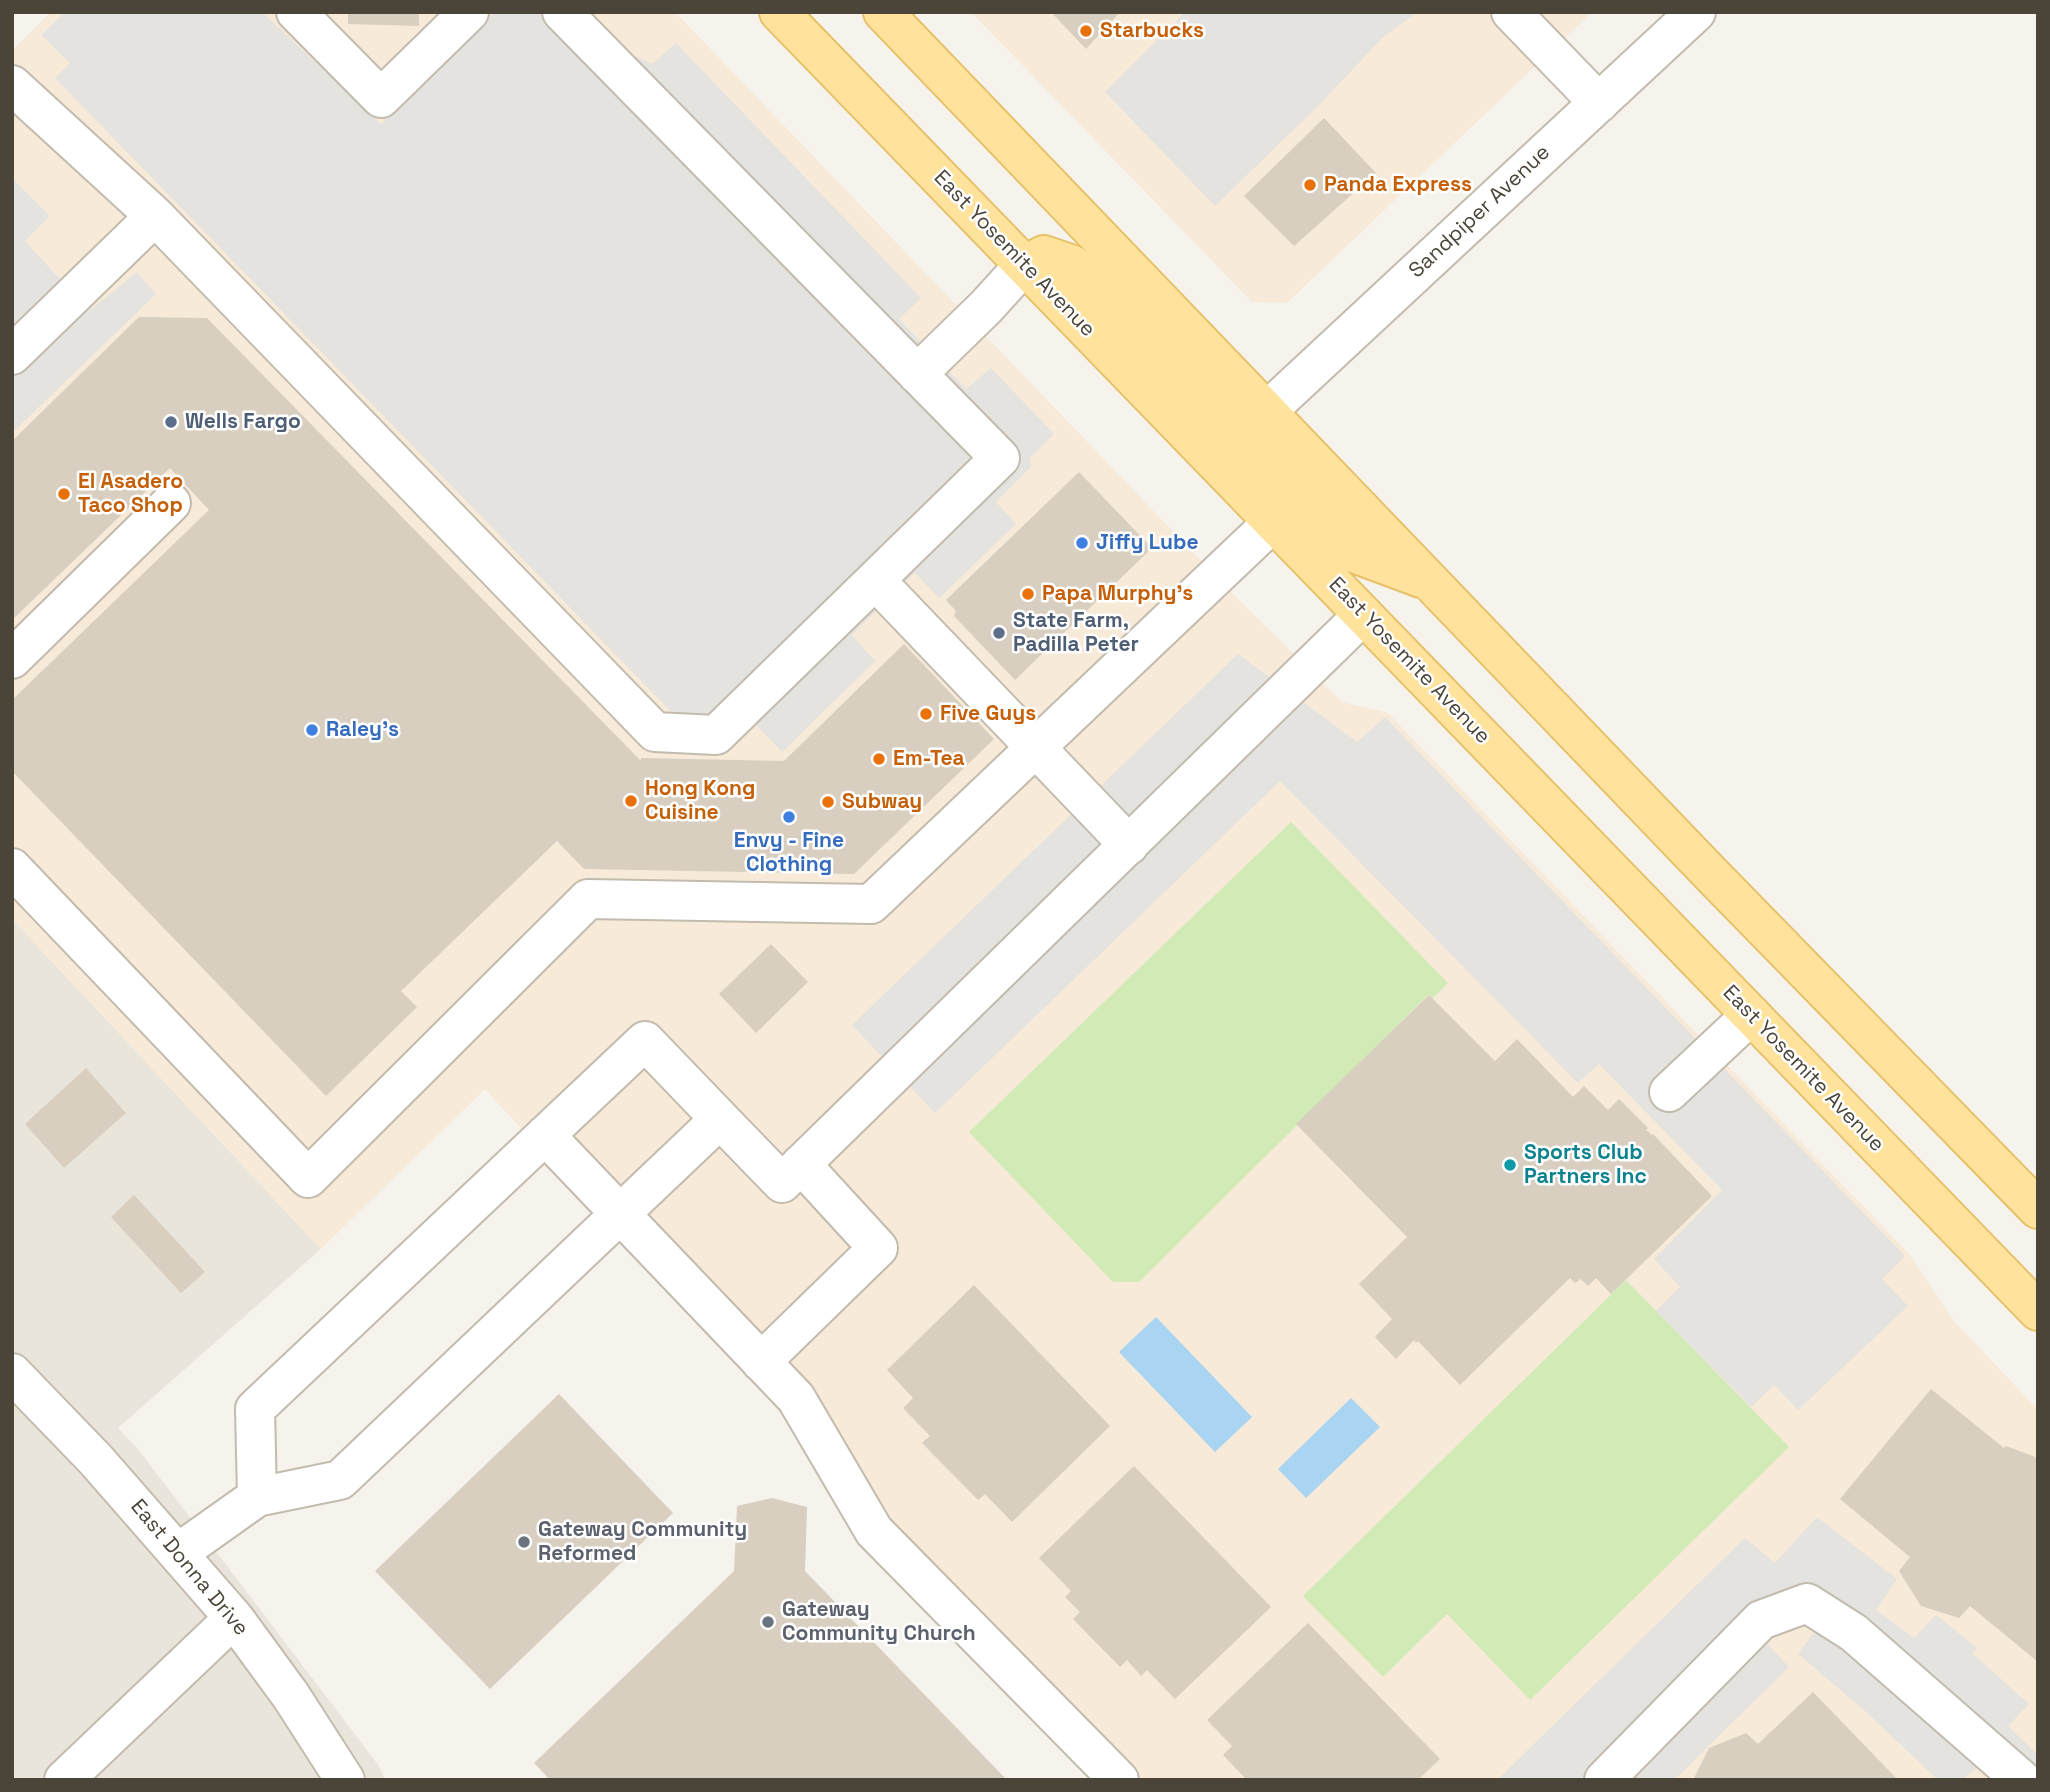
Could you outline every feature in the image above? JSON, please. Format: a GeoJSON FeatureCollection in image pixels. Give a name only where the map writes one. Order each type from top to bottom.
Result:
{"type":"FeatureCollection","features":[{"type":"Feature","properties":{"kind":"main road","name":"East Yosemite Avenue"},"geometry":{"type":"LineString","coordinates":[[779,12],[2038,1311]]}},
{"type":"Feature","properties":{"kind":"main road"},"geometry":{"type":"LineString","coordinates":[[883,12],[1429,581],[2038,1209]]}},
{"type":"Feature","properties":{"kind":"main road"},"geometry":{"type":"LineString","coordinates":[[1024,265],[1044,256],[1073,265],[1351,552],[1429,581]]}},
{"type":"Feature","properties":{"kind":"street"},"geometry":{"type":"LineString","coordinates":[[296,12],[381,98],[469,12]]}},
{"type":"Feature","properties":{"kind":"street"},"geometry":{"type":"LineString","coordinates":[[1511,12],[1599,103]]}},
{"type":"Feature","properties":{"kind":"street","name":"Sandpiper Avenue"},"geometry":{"type":"LineString","coordinates":[[1266,412],[1696,12]]}},
{"type":"Feature","properties":{"kind":"street"},"geometry":{"type":"LineString","coordinates":[[12,85],[155,216],[655,732],[716,735],[1000,458],[917,374],[584,20]]}},
{"type":"Feature","properties":{"kind":"street"},"geometry":{"type":"LineString","coordinates":[[12,355],[155,216]]}},
{"type":"Feature","properties":{"kind":"street"},"geometry":{"type":"LineString","coordinates":[[917,374],[986,307],[1024,265]]}},
{"type":"Feature","properties":{"kind":"street"},"geometry":{"type":"LineString","coordinates":[[12,659],[171,503]]}},
{"type":"Feature","properties":{"kind":"street"},"geometry":{"type":"LineString","coordinates":[[12,868],[308,1178],[589,899],[872,904],[1273,522]]}},
{"type":"Feature","properties":{"kind":"street"},"geometry":{"type":"LineString","coordinates":[[875,580],[1129,845]]}},
{"type":"Feature","properties":{"kind":"street"},"geometry":{"type":"LineString","coordinates":[[257,1497],[255,1409],[645,1041],[782,1183],[1363,615]]}},
{"type":"Feature","properties":{"kind":"street"},"geometry":{"type":"LineString","coordinates":[[1669,1092],[1751,1015]]}},
{"type":"Feature","properties":{"kind":"street"},"geometry":{"type":"LineString","coordinates":[[178,1553],[257,1497],[340,1480],[720,1119]]}},
{"type":"Feature","properties":{"kind":"street"},"geometry":{"type":"LineString","coordinates":[[545,1135],[796,1398],[874,1531],[1119,1780]]}},
{"type":"Feature","properties":{"kind":"street"},"geometry":{"type":"LineString","coordinates":[[761,1362],[878,1248],[801,1164]]}},
{"type":"Feature","properties":{"kind":"street","name":"East Donna Drive"},"geometry":{"type":"LineString","coordinates":[[12,1373],[96,1460],[234,1618],[291,1696],[345,1780]]}},
{"type":"Feature","properties":{"kind":"street"},"geometry":{"type":"LineString","coordinates":[[1604,1780],[1761,1620],[1807,1603],[1854,1633],[2022,1780]]}},
{"type":"Feature","properties":{"kind":"street"},"geometry":{"type":"LineString","coordinates":[[64,1780],[234,1618]]}},
{"type":"Feature","properties":{"kind":"shaded area"},"geometry":{"type":"Polygon","coordinates":[[[51,12],[675,12],[1238,599],[1342,702],[1388,713],[1910,1255],[1954,1321],[2038,1410],[2038,1780],[1139,1780],[887,1528],[485,1089],[321,1249],[12,919],[12,51],[51,12]]]}},
{"type":"Feature","properties":{"kind":"shaded area"},"geometry":{"type":"Polygon","coordinates":[[[65,12],[262,12],[381,124],[495,12],[539,12],[652,64],[676,43],[921,298],[899,319],[966,389],[991,368],[1054,434],[1030,458],[1031,467],[996,502],[1016,524],[939,598],[915,573],[852,635],[875,661],[782,752],[728,695],[692,733],[55,78],[70,63],[41,35],[65,12]]]}},
{"type":"Feature","properties":{"kind":"shaded area"},"geometry":{"type":"Polygon","coordinates":[[[971,12],[1592,12],[1287,303],[1252,302],[971,12]]]}},
{"type":"Feature","properties":{"kind":"shaded area"},"geometry":{"type":"Polygon","coordinates":[[[1185,12],[1418,12],[1384,36],[1320,104],[1215,206],[1105,92],[1185,12]]]}},
{"type":"Feature","properties":{"kind":"shaded area"},"geometry":{"type":"Polygon","coordinates":[[[12,178],[50,216],[25,241],[89,311],[137,272],[156,294],[12,433],[12,178]]]}},
{"type":"Feature","properties":{"kind":"shaded area"},"geometry":{"type":"Polygon","coordinates":[[[1238,654],[1357,742],[1385,717],[1905,1256],[1882,1279],[1908,1306],[1798,1410],[1774,1385],[1751,1407],[1656,1311],[1680,1287],[1654,1259],[1722,1190],[1599,1064],[1578,1083],[1280,781],[935,1113],[852,1025],[1238,654]]]}},
{"type":"Feature","properties":{"kind":"shaded area"},"geometry":{"type":"Polygon","coordinates":[[[12,919],[321,1249],[118,1428],[138,1449],[379,1766],[385,1780],[12,1780],[12,919]]]}},
{"type":"Feature","properties":{"kind":"shaded area"},"geometry":{"type":"Polygon","coordinates":[[[1817,1517],[1897,1579],[1876,1610],[1914,1638],[1936,1615],[1977,1648],[1973,1654],[2029,1704],[2008,1726],[2038,1755],[2038,1780],[1980,1766],[1962,1780],[1938,1780],[1863,1709],[1798,1654],[1821,1622],[1805,1613],[1765,1641],[1789,1667],[1674,1780],[1497,1780],[1745,1538],[1775,1563],[1817,1517]]]}},
{"type":"Feature","properties":{"kind":"green space"},"geometry":{"type":"Polygon","coordinates":[[[1291,822],[1448,983],[1433,998],[1428,995],[1139,1282],[1113,1282],[969,1132],[1291,822]]]}},
{"type":"Feature","properties":{"kind":"green space"},"geometry":{"type":"Polygon","coordinates":[[[1626,1280],[1789,1447],[1530,1700],[1447,1614],[1383,1677],[1303,1596],[1626,1280]]]}},
{"type":"Feature","properties":{"kind":"water"},"geometry":{"type":"Polygon","coordinates":[[[1156,1317],[1252,1417],[1215,1452],[1119,1352],[1156,1317]]]}},
{"type":"Feature","properties":{"kind":"water"},"geometry":{"type":"Polygon","coordinates":[[[1351,1398],[1380,1427],[1306,1498],[1278,1469],[1351,1398]]]}},
{"type":"Feature","properties":{"kind":"building"},"geometry":{"type":"Polygon","coordinates":[[[348,12],[419,12],[419,26],[348,24],[348,12]]]}},
{"type":"Feature","properties":{"kind":"building","name":"Starbucks"},"geometry":{"type":"Polygon","coordinates":[[[1051,12],[1120,12],[1086,49],[1051,12]]]}},
{"type":"Feature","properties":{"kind":"building","name":"Panda Express"},"geometry":{"type":"Polygon","coordinates":[[[1324,118],[1376,173],[1294,246],[1244,196],[1324,118]]]}},
{"type":"Feature","properties":{"kind":"building","name":"Raley's"},"geometry":{"type":"Polygon","coordinates":[[[139,317],[207,318],[641,761],[641,758],[784,761],[904,644],[994,739],[854,874],[584,869],[557,841],[401,991],[417,1007],[326,1096],[12,771],[12,700],[209,510],[170,468],[12,620],[12,441],[139,317]]]}},
{"type":"Feature","properties":{"kind":"building"},"geometry":{"type":"Polygon","coordinates":[[[1079,472],[1152,548],[1015,680],[954,616],[956,611],[946,600],[1079,472]]]}},
{"type":"Feature","properties":{"kind":"building"},"geometry":{"type":"Polygon","coordinates":[[[771,944],[808,982],[756,1033],[719,994],[771,944]]]}},
{"type":"Feature","properties":{"kind":"building","name":"Sports Club Partners Inc"},"geometry":{"type":"Polygon","coordinates":[[[1429,995],[1495,1061],[1517,1039],[1573,1097],[1584,1086],[1608,1110],[1619,1099],[1712,1196],[1611,1294],[1596,1278],[1588,1286],[1581,1279],[1575,1283],[1570,1278],[1460,1385],[1418,1341],[1416,1343],[1414,1340],[1396,1359],[1375,1337],[1392,1319],[1359,1284],[1407,1237],[1296,1124],[1429,995]]]}},
{"type":"Feature","properties":{"kind":"building"},"geometry":{"type":"Polygon","coordinates":[[[86,1068],[126,1113],[64,1168],[25,1124],[86,1068]]]}},
{"type":"Feature","properties":{"kind":"building"},"geometry":{"type":"Polygon","coordinates":[[[134,1195],[205,1272],[181,1293],[111,1217],[134,1195]]]}},
{"type":"Feature","properties":{"kind":"building"},"geometry":{"type":"Polygon","coordinates":[[[974,1285],[1110,1426],[1012,1522],[985,1494],[978,1500],[922,1443],[930,1436],[903,1408],[913,1398],[887,1370],[974,1285]]]}},
{"type":"Feature","properties":{"kind":"building"},"geometry":{"type":"Polygon","coordinates":[[[1931,1389],[2004,1448],[2006,1446],[2038,1458],[2038,1662],[1970,1606],[1959,1618],[1921,1606],[1899,1571],[1910,1557],[1840,1499],[1931,1389]]]}},
{"type":"Feature","properties":{"kind":"building","name":"Gateway Community Reformed"},"geometry":{"type":"Polygon","coordinates":[[[559,1394],[673,1513],[490,1689],[375,1571],[559,1394]]]}},
{"type":"Feature","properties":{"kind":"building"},"geometry":{"type":"Polygon","coordinates":[[[1134,1466],[1271,1607],[1175,1699],[1147,1670],[1141,1676],[1127,1660],[1120,1667],[1073,1619],[1080,1612],[1065,1597],[1071,1591],[1039,1558],[1134,1466]]]}},
{"type":"Feature","properties":{"kind":"building","name":"Gateway Community Church"},"geometry":{"type":"Polygon","coordinates":[[[772,1498],[807,1507],[805,1571],[1007,1780],[550,1780],[534,1763],[734,1571],[737,1506],[772,1498]]]}},
{"type":"Feature","properties":{"kind":"building"},"geometry":{"type":"Polygon","coordinates":[[[1308,1623],[1440,1759],[1418,1780],[1247,1780],[1223,1755],[1232,1746],[1207,1720],[1308,1623]]]}},
{"type":"Feature","properties":{"kind":"building"},"geometry":{"type":"Polygon","coordinates":[[[1813,1692],[1898,1780],[1693,1780],[1709,1748],[1746,1733],[1758,1744],[1813,1692]]]}},
{"type":"Feature","properties":{"kind":"place","name":"Starbucks"},"geometry":{"type":"Point","coordinates":[1086,31]}},
{"type":"Feature","properties":{"kind":"place","name":"Panda Express"},"geometry":{"type":"Point","coordinates":[1310,185]}},
{"type":"Feature","properties":{"kind":"place","name":"Wells Fargo"},"geometry":{"type":"Point","coordinates":[171,422]}},
{"type":"Feature","properties":{"kind":"place","name":"El Asadero Taco Shop"},"geometry":{"type":"Point","coordinates":[64,494]}},
{"type":"Feature","properties":{"kind":"place","name":"Jiffy Lube"},"geometry":{"type":"Point","coordinates":[1082,543]}},
{"type":"Feature","properties":{"kind":"place","name":"Papa Murphy's"},"geometry":{"type":"Point","coordinates":[1028,594]}},
{"type":"Feature","properties":{"kind":"place","name":"State Farm, Padilla Peter"},"geometry":{"type":"Point","coordinates":[999,633]}},
{"type":"Feature","properties":{"kind":"place","name":"Five Guys"},"geometry":{"type":"Point","coordinates":[926,714]}},
{"type":"Feature","properties":{"kind":"place","name":"Raley's"},"geometry":{"type":"Point","coordinates":[312,730]}},
{"type":"Feature","properties":{"kind":"place","name":"Em-Tea"},"geometry":{"type":"Point","coordinates":[879,759]}},
{"type":"Feature","properties":{"kind":"place","name":"Hong Kong Cuisine"},"geometry":{"type":"Point","coordinates":[631,801]}},
{"type":"Feature","properties":{"kind":"place","name":"Subway"},"geometry":{"type":"Point","coordinates":[828,802]}},
{"type":"Feature","properties":{"kind":"place","name":"Envy - Fine Clothing"},"geometry":{"type":"Point","coordinates":[789,817]}},
{"type":"Feature","properties":{"kind":"place","name":"Sports Club Partners Inc"},"geometry":{"type":"Point","coordinates":[1510,1165]}},
{"type":"Feature","properties":{"kind":"place","name":"Gateway Community Reformed"},"geometry":{"type":"Point","coordinates":[524,1542]}},
{"type":"Feature","properties":{"kind":"place","name":"Gateway Community Church"},"geometry":{"type":"Point","coordinates":[768,1622]}}]}
